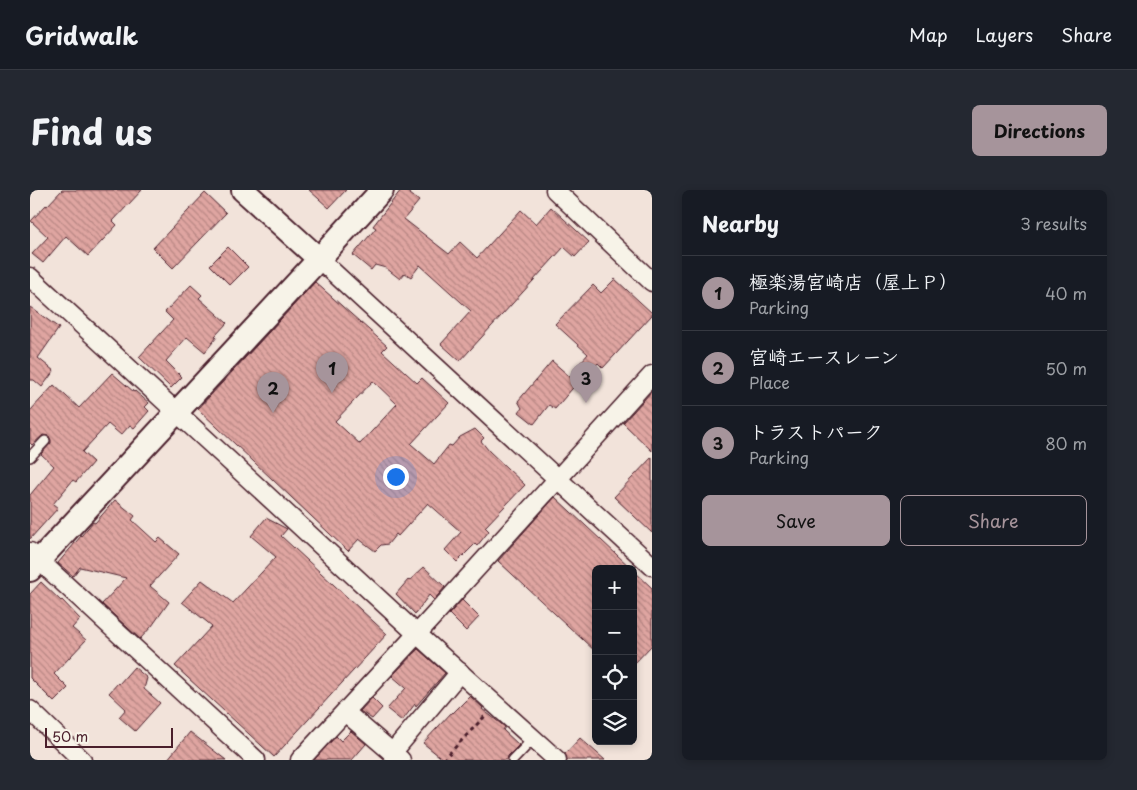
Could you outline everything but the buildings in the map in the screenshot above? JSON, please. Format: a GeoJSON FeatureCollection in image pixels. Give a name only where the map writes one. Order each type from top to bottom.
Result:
{"type":"FeatureCollection","features":[{"type":"Feature","properties":{"kind":"street"},"geometry":{"type":"LineString","coordinates":[[243,190],[652,566]]}},
{"type":"Feature","properties":{"kind":"street"},"geometry":{"type":"LineString","coordinates":[[256,760],[33,561],[176,412],[382,190]]}},
{"type":"Feature","properties":{"kind":"street"},"geometry":{"type":"LineString","coordinates":[[555,190],[652,282]]}},
{"type":"Feature","properties":{"kind":"street"},"geometry":{"type":"LineString","coordinates":[[30,277],[417,634],[557,760]]}},
{"type":"Feature","properties":{"kind":"street"},"geometry":{"type":"LineString","coordinates":[[300,760],[652,375]]}},
{"type":"Feature","properties":{"kind":"street"},"geometry":{"type":"LineString","coordinates":[[345,712],[396,756],[460,672]]}},
{"type":"Feature","properties":{"kind":"street"},"geometry":{"type":"LineString","coordinates":[[30,710],[82,760]]}},
{"type":"Feature","properties":{"kind":"lane"},"geometry":{"type":"LineString","coordinates":[[30,457],[44,441]]}},
{"type":"Feature","properties":{"kind":"lane"},"geometry":{"type":"LineString","coordinates":[[513,760],[533,738]]}},
{"type":"Feature","properties":{"kind":"path"},"geometry":{"type":"LineString","coordinates":[[443,760],[495,704]]}},
{"type":"Feature","properties":{"kind":"place","name":"極楽湯宮崎店（屋上Ｐ）"},"geometry":{"type":"Point","coordinates":[332,393]}},
{"type":"Feature","properties":{"kind":"place","name":"トラストパーク"},"geometry":{"type":"Point","coordinates":[586,403]}},
{"type":"Feature","properties":{"kind":"place","name":"宮崎エースレーン"},"geometry":{"type":"Point","coordinates":[273,413]}}]}
